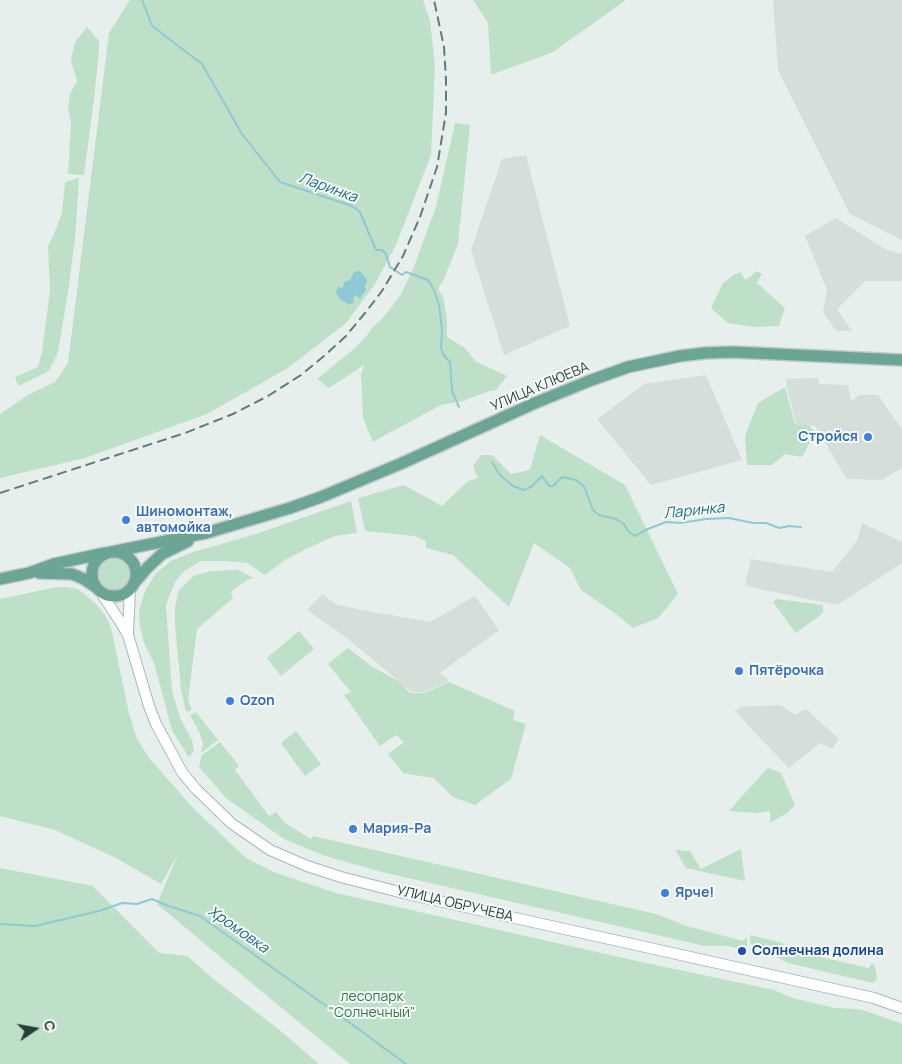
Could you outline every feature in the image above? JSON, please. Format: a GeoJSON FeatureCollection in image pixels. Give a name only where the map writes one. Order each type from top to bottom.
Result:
{"type":"FeatureCollection","features":[{"type":"Feature","properties":{"kind":"main road","name":"УЛИЦА КЛЮЕВА"},"geometry":{"type":"LineString","coordinates":[[0,579],[29,573],[54,564],[206,533],[272,514],[322,497],[535,403],[628,367],[680,356],[732,352],[902,360]]}},
{"type":"Feature","properties":{"kind":"main road","name":"УЛИЦА КЛЮЕВА"},"geometry":{"type":"LineString","coordinates":[[133,585],[162,554],[206,533]]}},
{"type":"Feature","properties":{"kind":"main road"},"geometry":{"type":"LineString","coordinates":[[109,553],[122,554],[131,560],[136,571],[133,585],[121,595],[116,596],[110,596],[100,591],[93,582],[92,570],[97,560],[109,553]]}},
{"type":"Feature","properties":{"kind":"main road","name":"УЛИЦА КЛЮЕВА"},"geometry":{"type":"LineString","coordinates":[[29,573],[72,574],[84,579],[100,591]]}},
{"type":"Feature","properties":{"kind":"street","name":"УЛИЦА ОБРУЧЕВА"},"geometry":{"type":"LineString","coordinates":[[128,635],[133,585]]}},
{"type":"Feature","properties":{"kind":"street","name":"УЛИЦА ОБРУЧЕВА"},"geometry":{"type":"LineString","coordinates":[[100,591],[128,635],[156,724],[182,772],[195,788],[231,823],[270,850],[307,866],[341,877],[403,893],[874,998],[902,1008]]}},
{"type":"Feature","properties":{"kind":"shaded area"},"geometry":{"type":"Polygon","coordinates":[[[773,0],[902,0],[902,240],[850,214],[778,70],[773,0]]]}},
{"type":"Feature","properties":{"kind":"shaded area"},"geometry":{"type":"Polygon","coordinates":[[[526,155],[570,326],[504,355],[471,250],[502,159],[526,155]]]}},
{"type":"Feature","properties":{"kind":"shaded area"},"geometry":{"type":"Polygon","coordinates":[[[836,218],[885,249],[902,254],[902,281],[865,281],[837,309],[852,331],[836,331],[823,312],[827,290],[805,236],[836,218]]]}},
{"type":"Feature","properties":{"kind":"shaded area"},"geometry":{"type":"Polygon","coordinates":[[[706,375],[742,460],[651,485],[597,419],[644,384],[706,375]]]}},
{"type":"Feature","properties":{"kind":"shaded area"},"geometry":{"type":"Polygon","coordinates":[[[818,378],[819,384],[848,385],[851,401],[859,395],[878,395],[902,429],[902,468],[882,480],[847,479],[815,426],[796,424],[786,379],[818,378]]]}},
{"type":"Feature","properties":{"kind":"shaded area"},"geometry":{"type":"Polygon","coordinates":[[[862,523],[902,542],[902,563],[837,605],[745,586],[751,559],[832,572],[857,541],[862,523]]]}},
{"type":"Feature","properties":{"kind":"shaded area"},"geometry":{"type":"Polygon","coordinates":[[[323,594],[335,604],[430,622],[475,596],[499,630],[440,673],[449,681],[424,692],[412,692],[343,635],[307,610],[323,594]]]}},
{"type":"Feature","properties":{"kind":"shaded area"},"geometry":{"type":"Polygon","coordinates":[[[780,705],[795,715],[806,709],[839,739],[832,749],[820,743],[789,768],[735,711],[742,707],[780,705]]]}},
{"type":"Feature","properties":{"kind":"green space"},"geometry":{"type":"Polygon","coordinates":[[[130,0],[423,0],[430,21],[435,66],[431,155],[396,245],[375,284],[346,323],[288,368],[207,414],[85,458],[0,478],[0,414],[28,395],[55,382],[68,363],[109,33],[130,0]]]}},
{"type":"Feature","properties":{"kind":"green space"},"geometry":{"type":"Polygon","coordinates":[[[473,0],[626,0],[553,52],[491,75],[488,23],[473,0]]]}},
{"type":"Feature","properties":{"kind":"green space"},"geometry":{"type":"Polygon","coordinates":[[[87,27],[99,41],[94,99],[84,175],[68,174],[71,123],[68,107],[70,94],[77,81],[71,61],[75,42],[87,27]]]}},
{"type":"Feature","properties":{"kind":"green space"},"geometry":{"type":"Polygon","coordinates":[[[455,123],[470,125],[458,244],[438,289],[443,297],[447,318],[447,337],[465,348],[475,361],[507,376],[496,390],[463,401],[441,405],[373,442],[363,418],[361,375],[364,365],[329,388],[317,379],[355,348],[400,296],[413,269],[436,207],[455,123]]]}},
{"type":"Feature","properties":{"kind":"green space"},"geometry":{"type":"Polygon","coordinates":[[[79,178],[75,239],[58,352],[49,371],[18,386],[15,377],[38,367],[42,352],[50,290],[48,246],[62,213],[65,182],[79,178]]]}},
{"type":"Feature","properties":{"kind":"green space"},"geometry":{"type":"Polygon","coordinates":[[[757,271],[762,274],[757,283],[785,308],[779,326],[754,327],[728,323],[711,308],[723,283],[740,272],[746,280],[757,271]]]}},
{"type":"Feature","properties":{"kind":"green space"},"geometry":{"type":"Polygon","coordinates":[[[785,387],[795,424],[809,425],[815,433],[802,457],[785,454],[772,465],[747,465],[745,436],[758,403],[785,387]]]}},
{"type":"Feature","properties":{"kind":"green space"},"geometry":{"type":"Polygon","coordinates":[[[540,435],[625,485],[678,594],[658,618],[633,628],[581,590],[570,568],[534,543],[509,607],[453,555],[426,548],[426,541],[414,536],[365,531],[358,498],[404,485],[442,506],[468,481],[478,478],[473,466],[481,455],[492,455],[511,474],[530,470],[540,435]]]}},
{"type":"Feature","properties":{"kind":"green space"},"geometry":{"type":"Polygon","coordinates":[[[351,501],[357,533],[335,536],[306,549],[285,560],[265,575],[247,563],[201,561],[184,571],[175,582],[166,605],[172,691],[180,718],[192,740],[194,751],[188,756],[172,730],[154,663],[144,643],[140,626],[139,610],[145,591],[156,573],[171,561],[193,552],[256,534],[351,501]]]}},
{"type":"Feature","properties":{"kind":"green space"},"geometry":{"type":"Polygon","coordinates":[[[115,558],[126,563],[131,574],[126,585],[115,590],[104,585],[99,574],[104,563],[115,558]]]}},
{"type":"Feature","properties":{"kind":"green space"},"geometry":{"type":"Polygon","coordinates":[[[238,570],[254,578],[247,580],[231,592],[233,598],[197,629],[188,700],[192,710],[186,712],[181,689],[175,625],[175,607],[179,590],[193,576],[211,571],[238,570]]]}},
{"type":"Feature","properties":{"kind":"green space","name":"лесопарк \"Солнечный\""},"geometry":{"type":"Polygon","coordinates":[[[57,587],[78,589],[96,604],[105,615],[111,628],[129,713],[137,739],[149,758],[194,809],[246,858],[276,873],[336,893],[774,990],[793,998],[835,1008],[858,1009],[869,1012],[902,1024],[902,1064],[350,1064],[157,904],[178,854],[161,884],[116,858],[55,830],[0,816],[0,599],[57,587]]]}},
{"type":"Feature","properties":{"kind":"green space"},"geometry":{"type":"Polygon","coordinates":[[[777,599],[823,605],[823,613],[796,633],[773,602],[777,599]]]}},
{"type":"Feature","properties":{"kind":"green space"},"geometry":{"type":"Polygon","coordinates":[[[299,631],[314,649],[281,676],[267,658],[299,631]]]}},
{"type":"Feature","properties":{"kind":"green space"},"geometry":{"type":"Polygon","coordinates":[[[348,648],[371,666],[400,682],[410,693],[424,693],[449,682],[515,711],[513,720],[526,724],[511,779],[475,805],[453,797],[433,778],[403,773],[388,754],[404,742],[396,735],[380,746],[344,695],[351,692],[328,664],[348,648]]]}},
{"type":"Feature","properties":{"kind":"green space"},"geometry":{"type":"Polygon","coordinates":[[[196,712],[218,740],[201,753],[203,744],[200,733],[190,715],[196,712]]]}},
{"type":"Feature","properties":{"kind":"green space"},"geometry":{"type":"Polygon","coordinates":[[[296,731],[321,764],[305,776],[281,743],[296,731]]]}},
{"type":"Feature","properties":{"kind":"green space"},"geometry":{"type":"Polygon","coordinates":[[[220,742],[239,766],[235,770],[269,816],[276,812],[285,823],[311,839],[313,836],[656,914],[687,926],[743,941],[747,937],[747,950],[727,946],[705,946],[382,872],[325,856],[284,839],[226,798],[199,767],[202,755],[220,742]]]}},
{"type":"Feature","properties":{"kind":"green space"},"geometry":{"type":"Polygon","coordinates":[[[768,768],[781,773],[795,805],[787,813],[770,823],[770,811],[757,813],[729,811],[743,795],[768,768]]]}},
{"type":"Feature","properties":{"kind":"green space"},"geometry":{"type":"Polygon","coordinates":[[[741,849],[745,881],[686,868],[675,850],[690,851],[701,869],[741,849]]]}},
{"type":"Feature","properties":{"kind":"green space"},"geometry":{"type":"Polygon","coordinates":[[[0,868],[93,886],[159,953],[187,956],[319,1064],[0,1064],[0,868]]]}},
{"type":"Feature","properties":{"kind":"green space"},"geometry":{"type":"Polygon","coordinates":[[[750,935],[783,943],[785,949],[869,968],[872,963],[875,967],[877,979],[873,983],[788,963],[754,948],[750,943],[750,935]]]}},
{"type":"Feature","properties":{"kind":"water"},"geometry":{"type":"Polygon","coordinates":[[[360,271],[367,280],[366,290],[361,299],[354,295],[353,303],[349,305],[340,299],[336,293],[338,287],[343,288],[344,282],[350,280],[354,272],[360,271]]]}},
{"type":"Feature","properties":{"kind":"waterway","name":"Ларинка"},"geometry":{"type":"LineString","coordinates":[[142,0],[152,26],[202,64],[242,134],[280,182],[352,206],[360,212],[376,250],[382,250],[386,254],[390,267],[402,275],[406,272],[428,280],[439,305],[442,330],[441,348],[443,354],[450,362],[452,391],[459,407]]}},
{"type":"Feature","properties":{"kind":"waterway","name":"Ларинка"},"geometry":{"type":"LineString","coordinates":[[492,462],[500,475],[513,486],[523,490],[531,487],[542,476],[549,486],[553,486],[562,477],[576,480],[584,486],[593,510],[599,515],[616,519],[624,524],[628,531],[635,536],[666,522],[680,523],[706,519],[729,518],[753,523],[766,523],[779,528],[789,526],[801,527]]}},
{"type":"Feature","properties":{"kind":"waterway","name":"Хромовка"},"geometry":{"type":"LineString","coordinates":[[0,924],[35,926],[99,911],[122,903],[137,904],[152,899],[200,916],[406,1064]]}},
{"type":"Feature","properties":{"kind":"railway"},"geometry":{"type":"LineString","coordinates":[[0,493],[185,433],[233,414],[268,396],[301,375],[346,336],[382,291],[403,256],[420,217],[437,167],[446,113],[446,80],[444,47],[434,0]]}},
{"type":"Feature","properties":{"kind":"place","name":"Стройся"},"geometry":{"type":"Point","coordinates":[868,437]}},
{"type":"Feature","properties":{"kind":"place","name":"Шиномонтаж, автомойка"},"geometry":{"type":"Point","coordinates":[126,520]}},
{"type":"Feature","properties":{"kind":"place","name":"Пятёрочка"},"geometry":{"type":"Point","coordinates":[739,671]}},
{"type":"Feature","properties":{"kind":"place","name":"Ozon"},"geometry":{"type":"Point","coordinates":[230,701]}},
{"type":"Feature","properties":{"kind":"place","name":"Мария-Ра"},"geometry":{"type":"Point","coordinates":[353,829]}},
{"type":"Feature","properties":{"kind":"place","name":"Ярче!"},"geometry":{"type":"Point","coordinates":[665,893]}},
{"type":"Feature","properties":{"kind":"place","name":"Солнечная долина"},"geometry":{"type":"Point","coordinates":[742,951]}}]}
